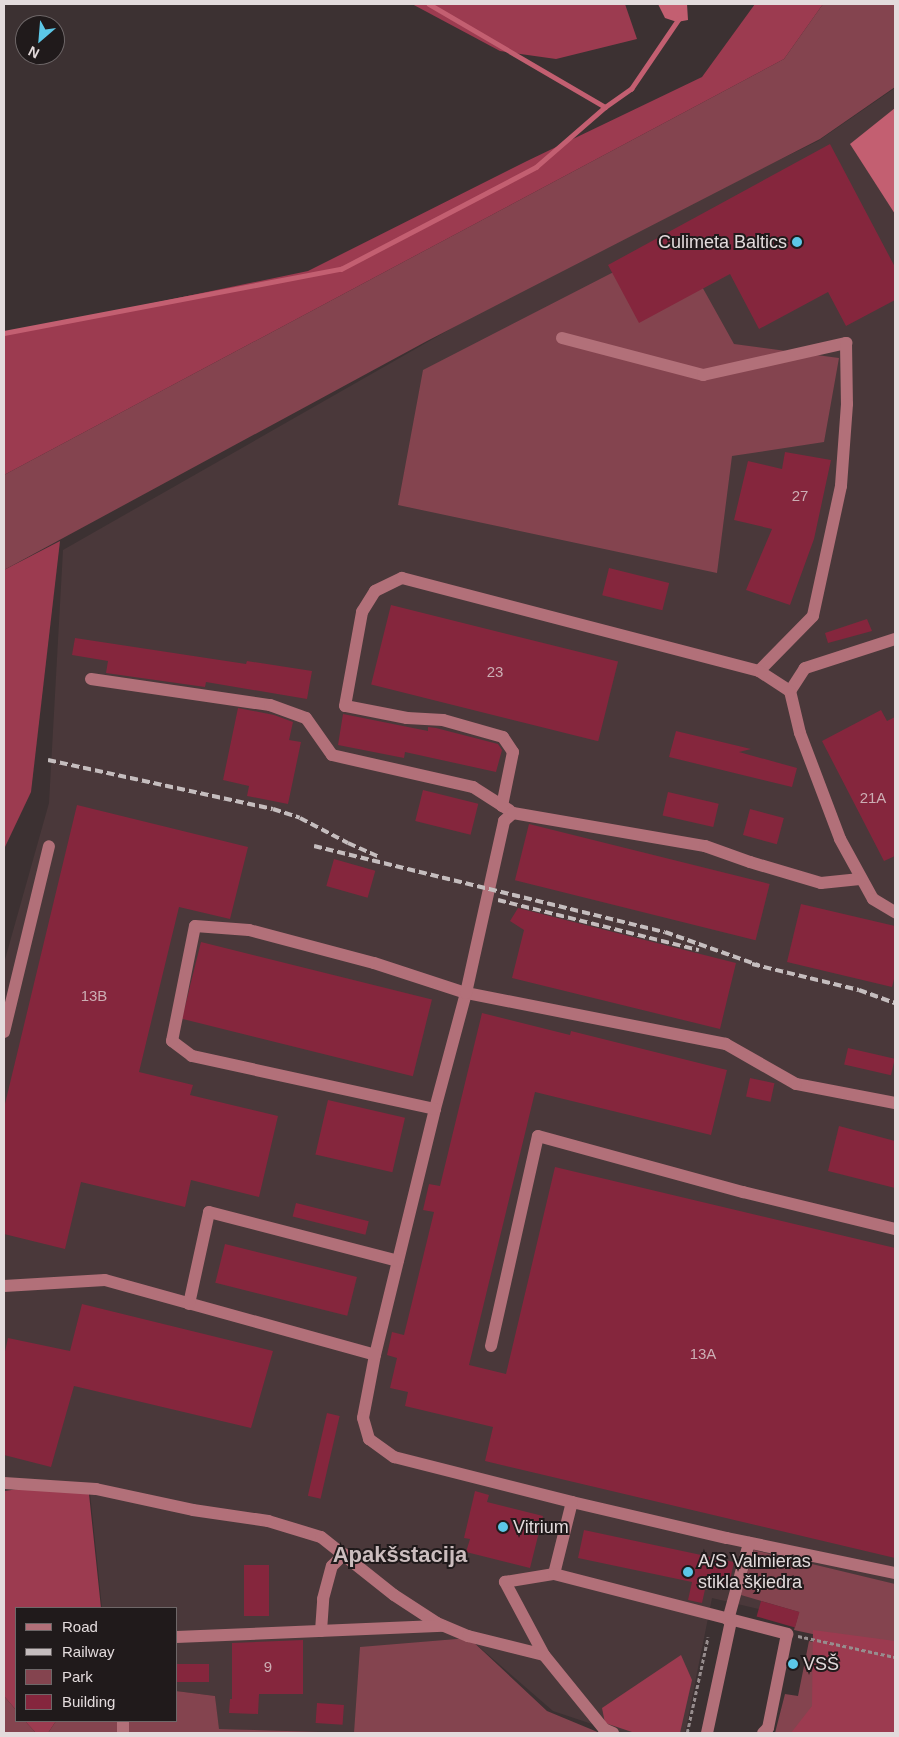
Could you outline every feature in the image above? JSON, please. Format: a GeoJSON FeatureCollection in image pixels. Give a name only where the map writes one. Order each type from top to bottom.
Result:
{"type":"FeatureCollection","features":[{"type":"Feature","properties":{"kind":"lane"},"geometry":{"type":"LineString","coordinates":[[562,338],[703,374],[846,342],[847,404],[841,486],[813,616],[759,671]]}},
{"type":"Feature","properties":{"kind":"lane"},"geometry":{"type":"LineString","coordinates":[[895,912],[873,899],[860,879],[840,839],[800,733],[790,691],[759,671],[402,578],[375,591],[362,612],[345,706],[407,718],[443,720],[503,737],[513,752],[508,809],[466,993],[435,1109],[375,1355],[363,1418],[369,1439],[394,1457],[572,1502],[895,1573]]}},
{"type":"Feature","properties":{"kind":"lane"},"geometry":{"type":"LineString","coordinates":[[790,691],[806,668],[895,639]]}},
{"type":"Feature","properties":{"kind":"lane"},"geometry":{"type":"LineString","coordinates":[[91,679],[270,705],[306,718],[332,755],[473,786],[508,809],[705,846],[750,862],[821,883],[860,879]]}},
{"type":"Feature","properties":{"kind":"lane"},"geometry":{"type":"LineString","coordinates":[[4,1032],[49,846]]}},
{"type":"Feature","properties":{"kind":"lane"},"geometry":{"type":"LineString","coordinates":[[435,1109],[192,1056],[172,1041],[195,926],[249,930],[374,963],[466,993],[726,1044],[796,1084],[895,1103]]}},
{"type":"Feature","properties":{"kind":"lane"},"geometry":{"type":"LineString","coordinates":[[490,1346],[538,1136],[743,1192],[895,1229]]}},
{"type":"Feature","properties":{"kind":"lane"},"geometry":{"type":"LineString","coordinates":[[189,1304],[210,1212],[398,1261]]}},
{"type":"Feature","properties":{"kind":"lane"},"geometry":{"type":"LineString","coordinates":[[4,1286],[105,1280],[375,1355]]}},
{"type":"Feature","properties":{"kind":"lane"},"geometry":{"type":"LineString","coordinates":[[4,1483],[96,1490],[193,1510],[268,1521],[321,1537],[394,1595],[443,1626],[468,1636],[544,1655]]}},
{"type":"Feature","properties":{"kind":"lane"},"geometry":{"type":"LineString","coordinates":[[554,1574],[572,1502]]}},
{"type":"Feature","properties":{"kind":"lane"},"geometry":{"type":"LineString","coordinates":[[707,1733],[730,1620],[749,1542]]}},
{"type":"Feature","properties":{"kind":"lane"},"geometry":{"type":"LineString","coordinates":[[321,1631],[323,1599],[332,1566],[344,1554]]}},
{"type":"Feature","properties":{"kind":"lane"},"geometry":{"type":"LineString","coordinates":[[613,1733],[604,1729],[544,1655],[505,1582],[554,1574],[787,1634],[768,1728],[763,1733]]}},
{"type":"Feature","properties":{"kind":"lane"},"geometry":{"type":"LineString","coordinates":[[178,1637],[443,1626]]}},
{"type":"Feature","properties":{"kind":"path"},"geometry":{"type":"LineString","coordinates":[[787,1634],[895,1657]]}},
{"type":"Feature","properties":{"kind":"path"},"geometry":{"type":"LineString","coordinates":[[687,1733],[708,1637]]}},
{"type":"Feature","properties":{"kind":"shaded area"},"geometry":{"type":"Polygon","coordinates":[[[412,4],[625,4],[637,39],[556,59],[500,51],[412,4]]]}},
{"type":"Feature","properties":{"kind":"shaded area"},"geometry":{"type":"Polygon","coordinates":[[[658,4],[687,4],[688,20],[677,22],[665,18],[658,4]]]}},
{"type":"Feature","properties":{"kind":"shaded area"},"geometry":{"type":"Polygon","coordinates":[[[755,4],[823,4],[784,59],[4,475],[4,334],[308,271],[527,161],[702,77],[755,4]]]}},
{"type":"Feature","properties":{"kind":"shaded area"},"geometry":{"type":"Polygon","coordinates":[[[895,88],[895,1629],[789,1616],[712,1598],[685,1733],[619,1733],[553,1711],[469,1638],[355,1733],[218,1729],[215,1696],[178,1691],[178,1607],[102,1607],[90,1493],[4,1479],[4,963],[49,803],[63,550],[561,266],[818,141],[895,88]]]}},
{"type":"Feature","properties":{"kind":"shaded area"},"geometry":{"type":"Polygon","coordinates":[[[895,108],[895,214],[850,144],[895,108]]]}},
{"type":"Feature","properties":{"kind":"shaded area"},"geometry":{"type":"Polygon","coordinates":[[[60,541],[31,792],[4,849],[4,570],[60,541]]]}},
{"type":"Feature","properties":{"kind":"shaded area"},"geometry":{"type":"Polygon","coordinates":[[[26,1488],[89,1494],[101,1607],[15,1607],[15,1709],[4,1696],[4,1491],[26,1488]]]}},
{"type":"Feature","properties":{"kind":"shaded area"},"geometry":{"type":"Polygon","coordinates":[[[813,1630],[895,1641],[895,1733],[791,1733],[812,1706],[813,1630]]]}},
{"type":"Feature","properties":{"kind":"shaded area"},"geometry":{"type":"Polygon","coordinates":[[[681,1655],[692,1680],[680,1733],[635,1733],[605,1723],[602,1708],[681,1655]]]}},
{"type":"Feature","properties":{"kind":"shaded area"},"geometry":{"type":"Polygon","coordinates":[[[26,1722],[55,1722],[48,1733],[36,1733],[26,1722]]]}},
{"type":"Feature","properties":{"kind":"green space"},"geometry":{"type":"Polygon","coordinates":[[[823,4],[895,4],[895,87],[820,139],[427,341],[4,570],[4,475],[784,59],[823,4]]]}},
{"type":"Feature","properties":{"kind":"green space"},"geometry":{"type":"Polygon","coordinates":[[[676,240],[734,344],[839,358],[824,442],[732,456],[717,573],[398,505],[423,370],[676,240]]]}},
{"type":"Feature","properties":{"kind":"green space"},"geometry":{"type":"Polygon","coordinates":[[[754,1550],[895,1584],[895,1652],[794,1630],[799,1612],[741,1595],[754,1550]]]}},
{"type":"Feature","properties":{"kind":"green space"},"geometry":{"type":"Polygon","coordinates":[[[469,1638],[547,1711],[600,1733],[354,1733],[360,1647],[469,1638]]]}},
{"type":"Feature","properties":{"kind":"green space"},"geometry":{"type":"Polygon","coordinates":[[[809,1641],[854,1651],[895,1733],[775,1733],[785,1694],[798,1696],[809,1641]]]}},
{"type":"Feature","properties":{"kind":"green space"},"geometry":{"type":"Polygon","coordinates":[[[178,1691],[215,1696],[219,1729],[354,1733],[48,1733],[55,1722],[178,1722],[178,1691]]]}},
{"type":"Feature","properties":{"kind":"green space"},"geometry":{"type":"Polygon","coordinates":[[[4,1696],[15,1709],[15,1722],[26,1722],[36,1733],[4,1733],[4,1696]]]}},
{"type":"Feature","properties":{"kind":"building","name":"Culimeta Baltics"},"geometry":{"type":"Polygon","coordinates":[[[830,144],[895,267],[895,300],[846,326],[828,292],[759,329],[730,274],[639,323],[608,265],[830,144]]]}},
{"type":"Feature","properties":{"kind":"building"},"geometry":{"type":"Polygon","coordinates":[[[785,452],[831,460],[814,539],[790,605],[746,590],[772,529],[734,520],[748,461],[782,469],[785,452]]]}},
{"type":"Feature","properties":{"kind":"building"},"geometry":{"type":"Polygon","coordinates":[[[609,568],[669,583],[662,610],[602,595],[609,568]]]}},
{"type":"Feature","properties":{"kind":"building"},"geometry":{"type":"Polygon","coordinates":[[[391,605],[618,662],[598,741],[371,685],[391,605]]]}},
{"type":"Feature","properties":{"kind":"building"},"geometry":{"type":"Polygon","coordinates":[[[867,619],[872,631],[828,643],[825,633],[867,619]]]}},
{"type":"Feature","properties":{"kind":"building"},"geometry":{"type":"Polygon","coordinates":[[[75,638],[246,664],[247,661],[312,671],[307,699],[206,682],[205,687],[106,673],[108,661],[72,655],[75,638]]]}},
{"type":"Feature","properties":{"kind":"building"},"geometry":{"type":"Polygon","coordinates":[[[238,708],[274,715],[293,722],[289,740],[301,742],[288,804],[247,796],[249,786],[223,780],[238,708]]]}},
{"type":"Feature","properties":{"kind":"building"},"geometry":{"type":"Polygon","coordinates":[[[881,710],[887,721],[895,717],[895,856],[884,861],[822,741],[881,710]]]}},
{"type":"Feature","properties":{"kind":"building"},"geometry":{"type":"Polygon","coordinates":[[[343,714],[428,731],[428,727],[436,728],[498,744],[502,750],[496,772],[405,752],[404,758],[338,745],[343,714]]]}},
{"type":"Feature","properties":{"kind":"building"},"geometry":{"type":"Polygon","coordinates":[[[676,731],[751,749],[739,752],[797,768],[792,787],[669,757],[676,731]]]}},
{"type":"Feature","properties":{"kind":"building"},"geometry":{"type":"Polygon","coordinates":[[[423,790],[478,804],[471,835],[415,821],[423,790]]]}},
{"type":"Feature","properties":{"kind":"building"},"geometry":{"type":"Polygon","coordinates":[[[668,792],[719,804],[713,827],[663,815],[668,792]]]}},
{"type":"Feature","properties":{"kind":"building"},"geometry":{"type":"Polygon","coordinates":[[[77,805],[248,847],[230,919],[179,907],[139,1072],[193,1085],[190,1095],[278,1116],[259,1197],[191,1180],[185,1207],[81,1182],[65,1249],[4,1234],[4,1108],[77,805]]]}},
{"type":"Feature","properties":{"kind":"building"},"geometry":{"type":"Polygon","coordinates":[[[750,809],[784,818],[777,844],[743,835],[750,809]]]}},
{"type":"Feature","properties":{"kind":"building"},"geometry":{"type":"Polygon","coordinates":[[[529,824],[770,884],[756,940],[515,880],[529,824]]]}},
{"type":"Feature","properties":{"kind":"building"},"geometry":{"type":"Polygon","coordinates":[[[334,859],[375,871],[368,898],[326,886],[334,859]]]}},
{"type":"Feature","properties":{"kind":"building"},"geometry":{"type":"Polygon","coordinates":[[[801,904],[895,926],[895,975],[892,987],[787,962],[801,904]]]}},
{"type":"Feature","properties":{"kind":"building"},"geometry":{"type":"Polygon","coordinates":[[[518,908],[736,963],[720,1029],[512,978],[524,930],[510,921],[518,908]]]}},
{"type":"Feature","properties":{"kind":"building"},"geometry":{"type":"Polygon","coordinates":[[[201,942],[432,1000],[413,1076],[182,1019],[201,942]]]}},
{"type":"Feature","properties":{"kind":"building"},"geometry":{"type":"Polygon","coordinates":[[[482,1013],[570,1035],[571,1031],[727,1070],[711,1135],[535,1092],[469,1365],[506,1374],[555,1167],[895,1248],[895,1558],[485,1461],[493,1427],[405,1406],[408,1392],[390,1388],[397,1358],[387,1355],[392,1332],[404,1335],[434,1212],[423,1210],[429,1184],[440,1186],[482,1013]]]}},
{"type":"Feature","properties":{"kind":"building"},"geometry":{"type":"Polygon","coordinates":[[[848,1048],[895,1059],[891,1075],[844,1065],[848,1048]]]}},
{"type":"Feature","properties":{"kind":"building"},"geometry":{"type":"Polygon","coordinates":[[[750,1078],[774,1083],[771,1102],[746,1097],[750,1078]]]}},
{"type":"Feature","properties":{"kind":"building"},"geometry":{"type":"Polygon","coordinates":[[[328,1100],[405,1118],[392,1172],[315,1155],[328,1100]]]}},
{"type":"Feature","properties":{"kind":"building"},"geometry":{"type":"Polygon","coordinates":[[[839,1126],[895,1141],[895,1188],[828,1171],[839,1126]]]}},
{"type":"Feature","properties":{"kind":"building"},"geometry":{"type":"Polygon","coordinates":[[[296,1203],[369,1221],[365,1235],[293,1217],[296,1203]]]}},
{"type":"Feature","properties":{"kind":"building"},"geometry":{"type":"Polygon","coordinates":[[[225,1244],[357,1277],[347,1316],[215,1283],[225,1244]]]}},
{"type":"Feature","properties":{"kind":"building"},"geometry":{"type":"Polygon","coordinates":[[[82,1304],[273,1351],[251,1428],[74,1386],[51,1467],[4,1455],[4,1356],[8,1338],[70,1351],[82,1304]]]}},
{"type":"Feature","properties":{"kind":"building"},"geometry":{"type":"Polygon","coordinates":[[[327,1413],[340,1416],[321,1499],[308,1496],[327,1413]]]}},
{"type":"Feature","properties":{"kind":"building","name":"Vitrium"},"geometry":{"type":"Polygon","coordinates":[[[475,1491],[489,1495],[487,1502],[543,1516],[530,1568],[466,1552],[470,1539],[464,1538],[475,1491]]]}},
{"type":"Feature","properties":{"kind":"building","name":"A/S Valmieras stikla šķiedra"},"geometry":{"type":"Polygon","coordinates":[[[584,1530],[734,1562],[728,1589],[706,1585],[702,1603],[688,1600],[692,1582],[578,1558],[584,1530]]]}},
{"type":"Feature","properties":{"kind":"building"},"geometry":{"type":"Polygon","coordinates":[[[244,1565],[269,1565],[269,1616],[244,1616],[244,1565]]]}},
{"type":"Feature","properties":{"kind":"building"},"geometry":{"type":"Polygon","coordinates":[[[761,1601],[799,1612],[795,1627],[757,1616],[761,1601]]]}},
{"type":"Feature","properties":{"kind":"building"},"geometry":{"type":"Polygon","coordinates":[[[303,1640],[303,1694],[259,1694],[258,1714],[229,1713],[230,1699],[232,1699],[232,1643],[303,1640]]]}},
{"type":"Feature","properties":{"kind":"building"},"geometry":{"type":"Polygon","coordinates":[[[178,1664],[209,1664],[209,1682],[178,1682],[178,1664]]]}},
{"type":"Feature","properties":{"kind":"building"},"geometry":{"type":"Polygon","coordinates":[[[317,1703],[344,1705],[343,1725],[316,1723],[317,1703]]]}},
{"type":"Feature","properties":{"kind":"waterway"},"geometry":{"type":"LineString","coordinates":[[429,4],[605,107],[631,89],[680,17]]}},
{"type":"Feature","properties":{"kind":"waterway"},"geometry":{"type":"LineString","coordinates":[[4,333],[341,269],[536,167],[605,107]]}},
{"type":"Feature","properties":{"kind":"railway"},"geometry":{"type":"LineString","coordinates":[[48,760],[273,809],[300,818],[380,857]]}},
{"type":"Feature","properties":{"kind":"railway"},"geometry":{"type":"LineString","coordinates":[[314,846],[665,932],[758,965]]}},
{"type":"Feature","properties":{"kind":"railway"},"geometry":{"type":"LineString","coordinates":[[498,900],[699,950]]}},
{"type":"Feature","properties":{"kind":"railway"},"geometry":{"type":"LineString","coordinates":[[752,964],[859,990],[895,1003]]}},
{"type":"Feature","properties":{"kind":"place","name":"Culimeta Baltics"},"geometry":{"type":"Point","coordinates":[797,242]}},
{"type":"Feature","properties":{"kind":"place","name":"Vitrium"},"geometry":{"type":"Point","coordinates":[503,1527]}},
{"type":"Feature","properties":{"kind":"place","name":"A/S Valmieras stikla šķiedra"},"geometry":{"type":"Point","coordinates":[688,1572]}},
{"type":"Feature","properties":{"kind":"place","name":"VSŠ"},"geometry":{"type":"Point","coordinates":[793,1664]}},
{"type":"Feature","properties":{"kind":"district","name":"Apakšstacija"},"geometry":{"type":"Point","coordinates":[400,1555]}}]}
